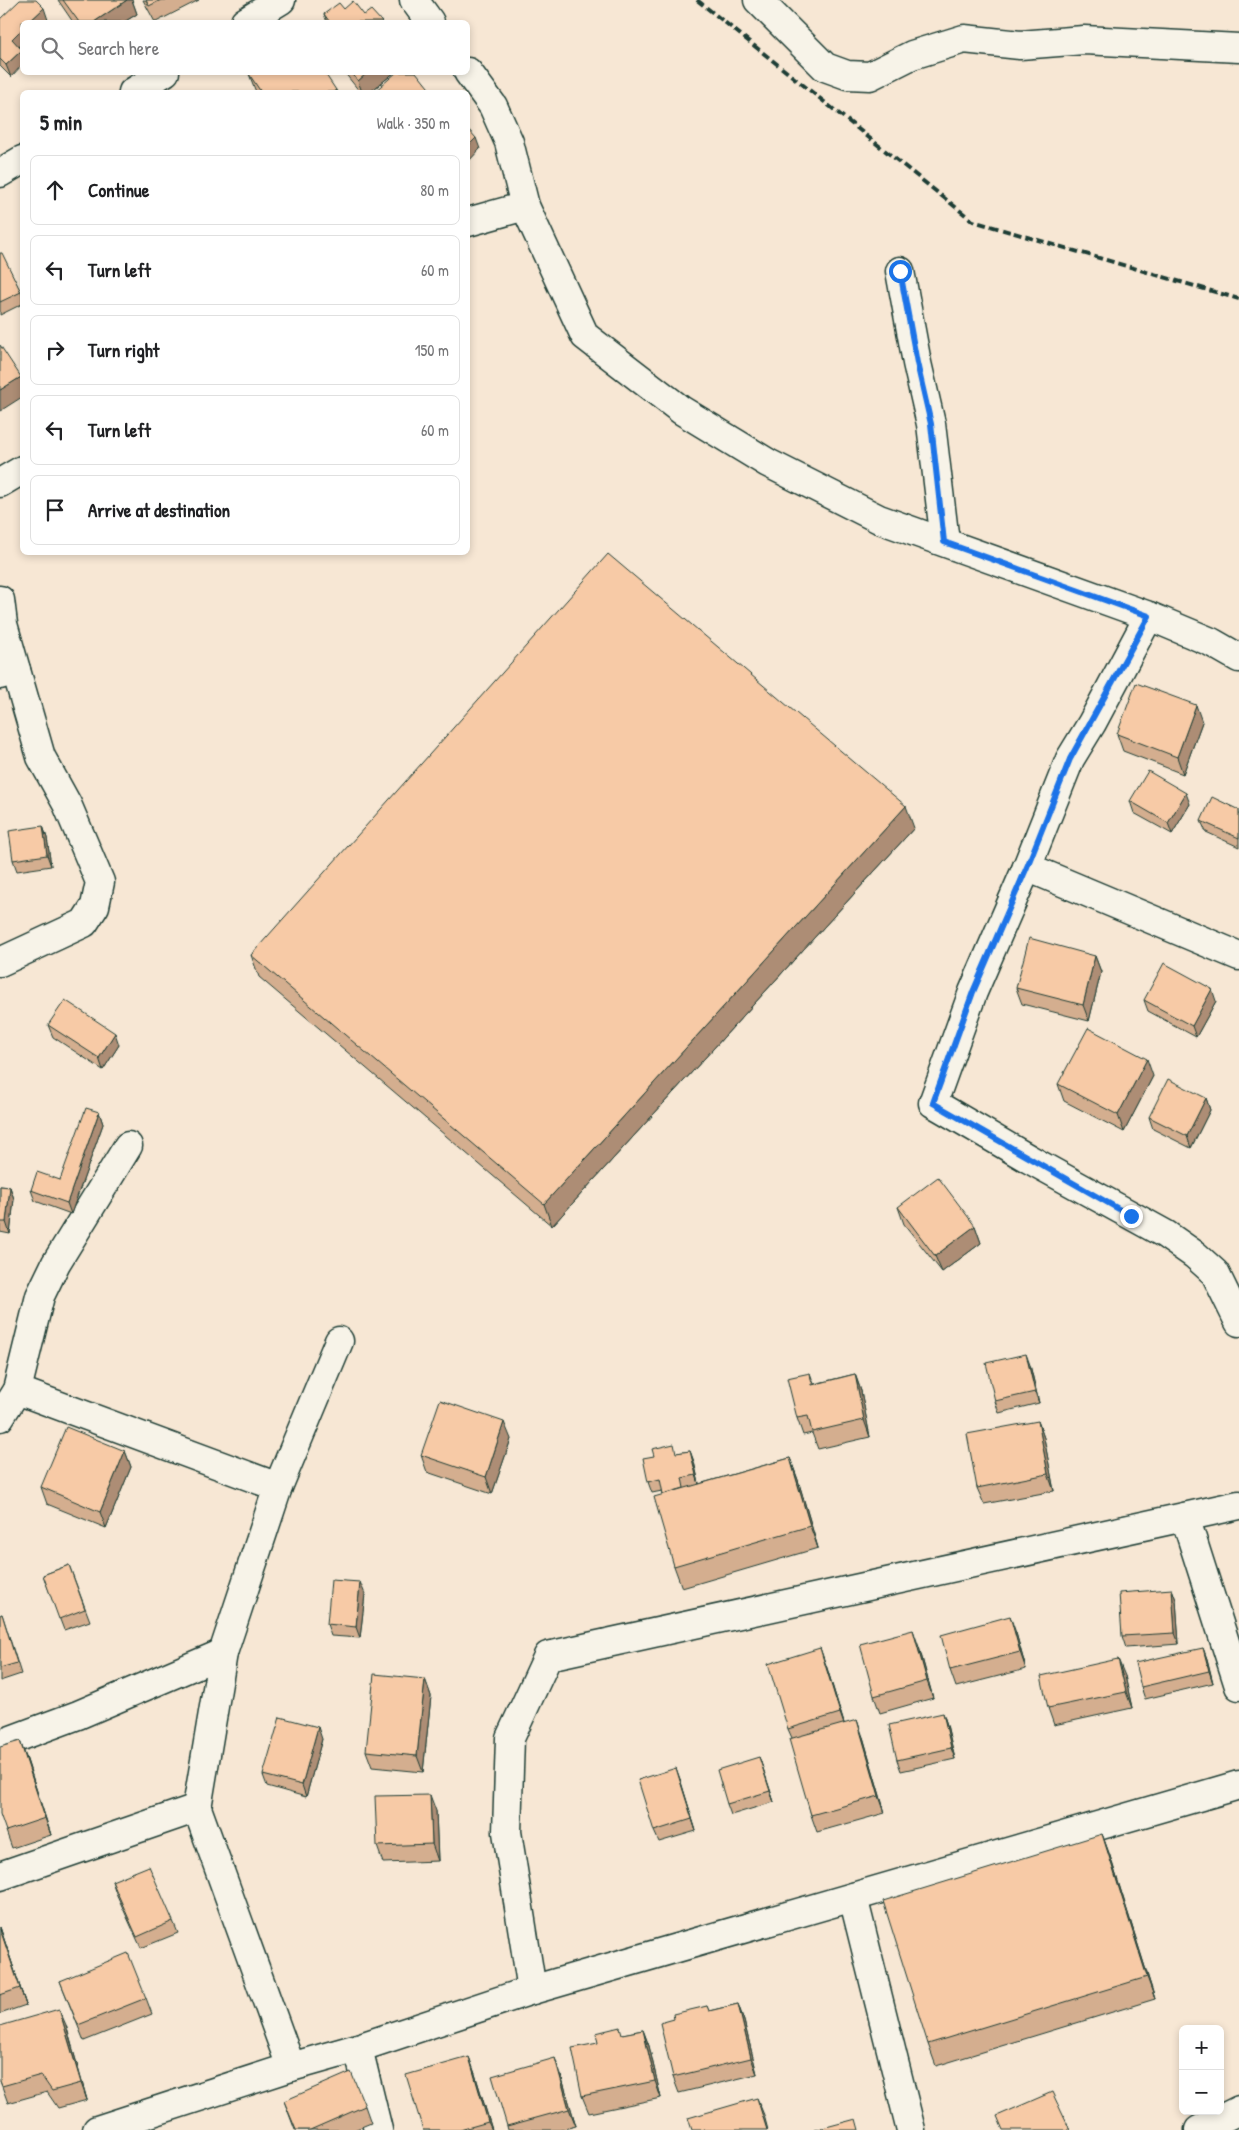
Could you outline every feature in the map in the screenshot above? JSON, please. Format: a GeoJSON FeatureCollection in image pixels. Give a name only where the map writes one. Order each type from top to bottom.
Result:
{"type":"FeatureCollection","features":[{"type":"Feature","properties":{"kind":"street"},"geometry":{"type":"LineString","coordinates":[[248,20],[281,0]]}},
{"type":"Feature","properties":{"kind":"street"},"geometry":{"type":"LineString","coordinates":[[414,0],[429,20]]}},
{"type":"Feature","properties":{"kind":"street"},"geometry":{"type":"LineString","coordinates":[[758,0],[825,67],[847,75],[870,76],[912,55],[964,40],[1020,45],[1084,40],[1239,48]]}},
{"type":"Feature","properties":{"kind":"street"},"geometry":{"type":"LineString","coordinates":[[136,90],[160,75]]}},
{"type":"Feature","properties":{"kind":"street"},"geometry":{"type":"LineString","coordinates":[[470,75],[493,106],[509,142],[525,206],[585,336],[681,410],[768,464],[879,518],[1149,616],[1211,642],[1239,658]]}},
{"type":"Feature","properties":{"kind":"street"},"geometry":{"type":"LineString","coordinates":[[0,173],[20,161]]}},
{"type":"Feature","properties":{"kind":"street"},"geometry":{"type":"LineString","coordinates":[[470,221],[525,206]]}},
{"type":"Feature","properties":{"kind":"street"},"geometry":{"type":"LineString","coordinates":[[900,271],[917,363],[931,424],[944,542]]}},
{"type":"Feature","properties":{"kind":"street"},"geometry":{"type":"LineString","coordinates":[[0,483],[20,471]]}},
{"type":"Feature","properties":{"kind":"street"},"geometry":{"type":"LineString","coordinates":[[0,600],[8,672],[41,757],[67,804],[100,882],[95,906],[84,923],[0,962]]}},
{"type":"Feature","properties":{"kind":"street"},"geometry":{"type":"LineString","coordinates":[[1149,616],[1070,759],[963,1018],[933,1103],[1165,1234],[1195,1255],[1215,1273],[1239,1322]]}},
{"type":"Feature","properties":{"kind":"street"},"geometry":{"type":"LineString","coordinates":[[1027,867],[1239,956]]}},
{"type":"Feature","properties":{"kind":"street"},"geometry":{"type":"LineString","coordinates":[[0,1417],[17,1390],[40,1296],[56,1263],[128,1146]]}},
{"type":"Feature","properties":{"kind":"street"},"geometry":{"type":"LineString","coordinates":[[291,2067],[197,1808],[223,1653],[278,1487],[339,1341]]}},
{"type":"Feature","properties":{"kind":"street"},"geometry":{"type":"LineString","coordinates":[[17,1390],[278,1487]]}},
{"type":"Feature","properties":{"kind":"street"},"geometry":{"type":"LineString","coordinates":[[532,1990],[507,1832],[510,1738],[548,1656],[1239,1505]]}},
{"type":"Feature","properties":{"kind":"street"},"geometry":{"type":"LineString","coordinates":[[1185,1517],[1239,1686]]}},
{"type":"Feature","properties":{"kind":"street"},"geometry":{"type":"LineString","coordinates":[[0,1744],[78,1715],[223,1653]]}},
{"type":"Feature","properties":{"kind":"street"},"geometry":{"type":"LineString","coordinates":[[97,2130],[291,2067],[358,2048],[532,1990],[1239,1785]]}},
{"type":"Feature","properties":{"kind":"street"},"geometry":{"type":"LineString","coordinates":[[0,1876],[197,1808]]}},
{"type":"Feature","properties":{"kind":"street"},"geometry":{"type":"LineString","coordinates":[[853,1897],[911,2130]]}},
{"type":"Feature","properties":{"kind":"street"},"geometry":{"type":"LineString","coordinates":[[358,2048],[378,2130]]}},
{"type":"Feature","properties":{"kind":"street"},"geometry":{"type":"LineString","coordinates":[[1199,2130],[1239,2110]]}},
{"type":"Feature","properties":{"kind":"building"},"geometry":{"type":"Polygon","coordinates":[[[20,0],[36,0],[44,8],[31,20],[20,20],[20,31],[12,39],[20,48],[20,52],[6,65],[0,59],[0,19],[20,0]]]}},
{"type":"Feature","properties":{"kind":"building"},"geometry":{"type":"Polygon","coordinates":[[[63,0],[127,0],[97,20],[78,20],[63,0]]]}},
{"type":"Feature","properties":{"kind":"building"},"geometry":{"type":"Polygon","coordinates":[[[146,0],[161,0],[149,6],[146,0]]]}},
{"type":"Feature","properties":{"kind":"building"},"geometry":{"type":"Polygon","coordinates":[[[353,1],[364,15],[371,10],[380,20],[328,20],[324,14],[339,3],[344,9],[353,1]]]}},
{"type":"Feature","properties":{"kind":"building"},"geometry":{"type":"Polygon","coordinates":[[[250,75],[326,75],[336,90],[260,90],[250,75]]]}},
{"type":"Feature","properties":{"kind":"building"},"geometry":{"type":"Polygon","coordinates":[[[353,75],[365,75],[358,81],[353,75]]]}},
{"type":"Feature","properties":{"kind":"building"},"geometry":{"type":"Polygon","coordinates":[[[394,75],[418,75],[430,90],[376,90],[394,75]]]}},
{"type":"Feature","properties":{"kind":"building"},"geometry":{"type":"Polygon","coordinates":[[[470,131],[476,138],[470,144],[470,131]]]}},
{"type":"Feature","properties":{"kind":"building"},"geometry":{"type":"Polygon","coordinates":[[[0,253],[2,253],[20,292],[0,302],[0,253]]]}},
{"type":"Feature","properties":{"kind":"building"},"geometry":{"type":"Polygon","coordinates":[[[0,345],[20,378],[0,390],[0,345]]]}},
{"type":"Feature","properties":{"kind":"building"},"geometry":{"type":"Polygon","coordinates":[[[608,554],[906,806],[544,1204],[251,955],[608,554]]]}},
{"type":"Feature","properties":{"kind":"building"},"geometry":{"type":"Polygon","coordinates":[[[1136,683],[1196,705],[1177,757],[1117,734],[1136,683]]]}},
{"type":"Feature","properties":{"kind":"building"},"geometry":{"type":"Polygon","coordinates":[[[1148,771],[1186,793],[1168,823],[1130,801],[1148,771]]]}},
{"type":"Feature","properties":{"kind":"building"},"geometry":{"type":"Polygon","coordinates":[[[1212,797],[1239,810],[1239,838],[1201,821],[1212,797]]]}},
{"type":"Feature","properties":{"kind":"building"},"geometry":{"type":"Polygon","coordinates":[[[43,826],[47,855],[13,860],[9,831],[43,826]]]}},
{"type":"Feature","properties":{"kind":"building"},"geometry":{"type":"Polygon","coordinates":[[[1029,938],[1095,956],[1083,1005],[1016,988],[1029,938]]]}},
{"type":"Feature","properties":{"kind":"building"},"geometry":{"type":"Polygon","coordinates":[[[1164,963],[1212,989],[1192,1026],[1144,1000],[1164,963]]]}},
{"type":"Feature","properties":{"kind":"building"},"geometry":{"type":"Polygon","coordinates":[[[65,1000],[115,1033],[99,1058],[48,1025],[65,1000]]]}},
{"type":"Feature","properties":{"kind":"building"},"geometry":{"type":"Polygon","coordinates":[[[1088,1028],[1147,1059],[1118,1115],[1058,1084],[1088,1028]]]}},
{"type":"Feature","properties":{"kind":"building"},"geometry":{"type":"Polygon","coordinates":[[[1168,1079],[1206,1098],[1187,1136],[1149,1117],[1168,1079]]]}},
{"type":"Feature","properties":{"kind":"building"},"geometry":{"type":"Polygon","coordinates":[[[86,1108],[99,1112],[67,1203],[31,1190],[37,1172],[60,1180],[86,1108]]]}},
{"type":"Feature","properties":{"kind":"building"},"geometry":{"type":"Polygon","coordinates":[[[938,1177],[975,1226],[935,1256],[898,1207],[938,1177]]]}},
{"type":"Feature","properties":{"kind":"building"},"geometry":{"type":"Polygon","coordinates":[[[0,1186],[10,1187],[6,1222],[0,1222],[0,1186]]]}},
{"type":"Feature","properties":{"kind":"building"},"geometry":{"type":"Polygon","coordinates":[[[1026,1354],[1035,1392],[995,1401],[986,1363],[1026,1354]]]}},
{"type":"Feature","properties":{"kind":"building"},"geometry":{"type":"Polygon","coordinates":[[[810,1373],[812,1385],[855,1374],[864,1420],[812,1432],[808,1416],[797,1418],[787,1378],[810,1373]]]}},
{"type":"Feature","properties":{"kind":"building"},"geometry":{"type":"Polygon","coordinates":[[[440,1400],[504,1422],[486,1477],[421,1455],[440,1400]]]}},
{"type":"Feature","properties":{"kind":"building"},"geometry":{"type":"Polygon","coordinates":[[[1038,1421],[1048,1474],[977,1488],[967,1434],[1038,1421]]]}},
{"type":"Feature","properties":{"kind":"building"},"geometry":{"type":"Polygon","coordinates":[[[66,1427],[125,1451],[100,1512],[41,1487],[66,1427]]]}},
{"type":"Feature","properties":{"kind":"building"},"geometry":{"type":"Polygon","coordinates":[[[674,1444],[676,1453],[690,1451],[696,1475],[682,1478],[684,1488],[663,1494],[660,1479],[648,1482],[643,1458],[654,1456],[652,1449],[674,1444]]]}},
{"type":"Feature","properties":{"kind":"building"},"geometry":{"type":"Polygon","coordinates":[[[790,1458],[810,1526],[674,1566],[654,1497],[790,1458]]]}},
{"type":"Feature","properties":{"kind":"building"},"geometry":{"type":"Polygon","coordinates":[[[69,1565],[85,1609],[59,1619],[43,1575],[69,1565]]]}},
{"type":"Feature","properties":{"kind":"building"},"geometry":{"type":"Polygon","coordinates":[[[331,1580],[360,1582],[356,1627],[327,1624],[331,1580]]]}},
{"type":"Feature","properties":{"kind":"building"},"geometry":{"type":"Polygon","coordinates":[[[1172,1589],[1175,1633],[1122,1636],[1119,1593],[1172,1589]]]}},
{"type":"Feature","properties":{"kind":"building"},"geometry":{"type":"Polygon","coordinates":[[[2,1614],[17,1663],[0,1668],[0,1615],[2,1614]]]}},
{"type":"Feature","properties":{"kind":"building"},"geometry":{"type":"Polygon","coordinates":[[[1010,1616],[1020,1652],[950,1670],[941,1635],[1010,1616]]]}},
{"type":"Feature","properties":{"kind":"building"},"geometry":{"type":"Polygon","coordinates":[[[913,1630],[927,1681],[874,1696],[860,1644],[913,1630]]]}},
{"type":"Feature","properties":{"kind":"building"},"geometry":{"type":"Polygon","coordinates":[[[820,1648],[840,1713],[788,1729],[768,1664],[820,1648]]]}},
{"type":"Feature","properties":{"kind":"building"},"geometry":{"type":"Polygon","coordinates":[[[1203,1648],[1209,1671],[1141,1687],[1135,1663],[1203,1648]]]}},
{"type":"Feature","properties":{"kind":"building"},"geometry":{"type":"Polygon","coordinates":[[[1118,1659],[1126,1692],[1048,1708],[1041,1676],[1118,1659]]]}},
{"type":"Feature","properties":{"kind":"building"},"geometry":{"type":"Polygon","coordinates":[[[374,1674],[425,1679],[417,1756],[366,1751],[374,1674]]]}},
{"type":"Feature","properties":{"kind":"building"},"geometry":{"type":"Polygon","coordinates":[[[943,1713],[951,1748],[897,1760],[889,1725],[943,1713]]]}},
{"type":"Feature","properties":{"kind":"building"},"geometry":{"type":"Polygon","coordinates":[[[280,1717],[318,1727],[302,1785],[263,1775],[280,1717]]]}},
{"type":"Feature","properties":{"kind":"building"},"geometry":{"type":"Polygon","coordinates":[[[857,1720],[879,1796],[811,1815],[789,1739],[857,1720]]]}},
{"type":"Feature","properties":{"kind":"building"},"geometry":{"type":"Polygon","coordinates":[[[20,1741],[45,1818],[6,1831],[0,1814],[0,1747],[20,1741]]]}},
{"type":"Feature","properties":{"kind":"building"},"geometry":{"type":"Polygon","coordinates":[[[759,1757],[770,1791],[727,1804],[717,1770],[759,1757]]]}},
{"type":"Feature","properties":{"kind":"building"},"geometry":{"type":"Polygon","coordinates":[[[676,1768],[692,1819],[654,1831],[638,1780],[676,1768]]]}},
{"type":"Feature","properties":{"kind":"building"},"geometry":{"type":"Polygon","coordinates":[[[430,1795],[432,1844],[377,1846],[375,1796],[430,1795]]]}},
{"type":"Feature","properties":{"kind":"building"},"geometry":{"type":"Polygon","coordinates":[[[1102,1834],[1147,1977],[928,2044],[883,1901],[1102,1834]]]}},
{"type":"Feature","properties":{"kind":"building"},"geometry":{"type":"Polygon","coordinates":[[[149,1866],[173,1921],[137,1937],[112,1881],[149,1866]]]}},
{"type":"Feature","properties":{"kind":"building"},"geometry":{"type":"Polygon","coordinates":[[[0,1929],[20,1988],[0,1995],[0,1929]]]}},
{"type":"Feature","properties":{"kind":"building"},"geometry":{"type":"Polygon","coordinates":[[[128,1953],[146,1998],[78,2025],[60,1981],[128,1953]]]}},
{"type":"Feature","properties":{"kind":"building"},"geometry":{"type":"Polygon","coordinates":[[[738,2004],[751,2058],[673,2077],[660,2023],[674,2019],[673,2014],[707,2006],[709,2011],[738,2004]]]}},
{"type":"Feature","properties":{"kind":"building"},"geometry":{"type":"Polygon","coordinates":[[[59,2009],[81,2083],[52,2091],[41,2075],[2,2086],[0,2081],[0,2026],[59,2009]]]}},
{"type":"Feature","properties":{"kind":"building"},"geometry":{"type":"Polygon","coordinates":[[[620,2027],[622,2034],[643,2030],[655,2081],[582,2096],[572,2048],[598,2043],[596,2033],[620,2027]]]}},
{"type":"Feature","properties":{"kind":"building"},"geometry":{"type":"Polygon","coordinates":[[[469,2057],[488,2122],[460,2130],[423,2130],[406,2075],[469,2057]]]}},
{"type":"Feature","properties":{"kind":"building"},"geometry":{"type":"Polygon","coordinates":[[[555,2058],[569,2109],[507,2126],[492,2076],[555,2058]]]}},
{"type":"Feature","properties":{"kind":"building"},"geometry":{"type":"Polygon","coordinates":[[[351,2072],[365,2106],[310,2130],[296,2130],[284,2101],[351,2072]]]}},
{"type":"Feature","properties":{"kind":"building"},"geometry":{"type":"Polygon","coordinates":[[[1052,2092],[1070,2130],[1003,2130],[997,2116],[1052,2092]]]}},
{"type":"Feature","properties":{"kind":"building"},"geometry":{"type":"Polygon","coordinates":[[[757,2098],[767,2130],[692,2130],[688,2118],[757,2098]]]}},
{"type":"Feature","properties":{"kind":"building"},"geometry":{"type":"Polygon","coordinates":[[[856,2119],[859,2130],[815,2130],[856,2119]]]}},
{"type":"Feature","properties":{"kind":"railway"},"geometry":{"type":"LineString","coordinates":[[697,0],[973,221],[1239,299]]}},
{"type":"Feature","properties":{"kind":"route"},"geometry":{"type":"LineString","coordinates":[[900,271],[917,363],[931,424],[944,542],[1149,616],[1092,723],[1070,759],[1027,867],[973,992],[933,1103],[1131,1216]]}}]}
